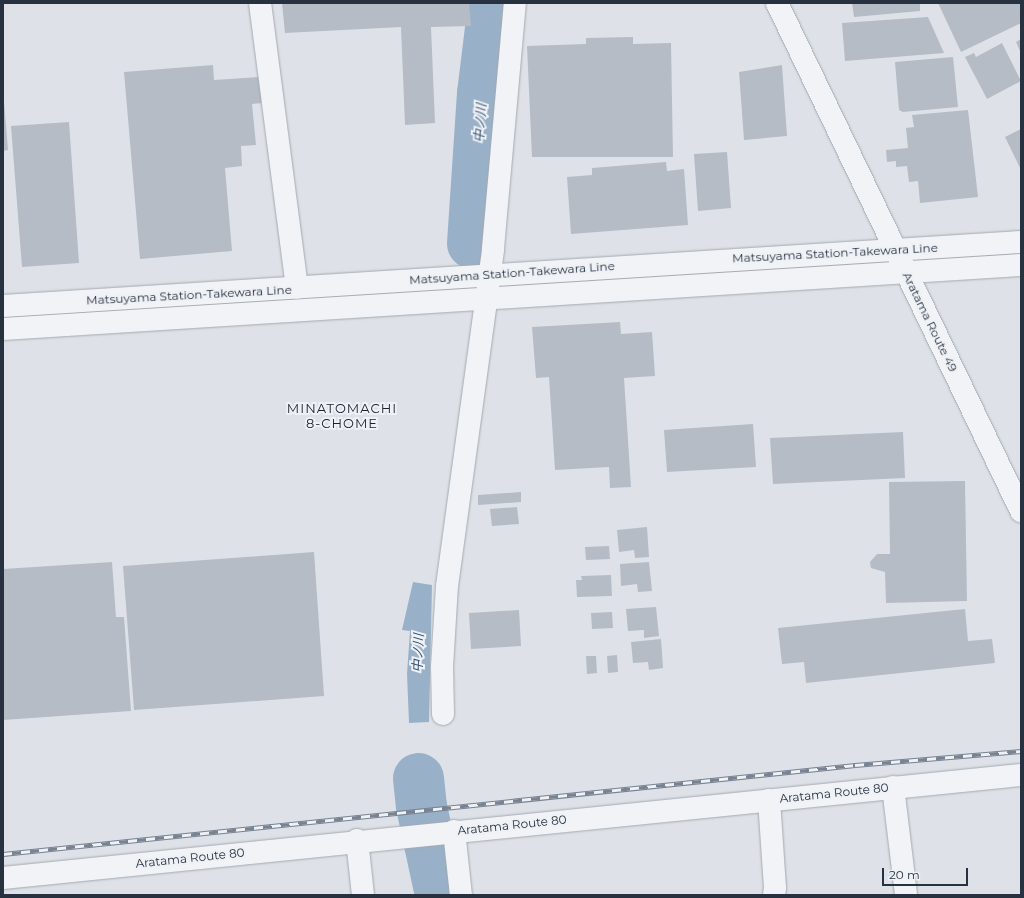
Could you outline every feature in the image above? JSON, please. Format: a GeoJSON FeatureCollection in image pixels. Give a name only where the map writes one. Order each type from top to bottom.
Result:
{"type":"FeatureCollection","features":[{"type":"Feature","properties":{"kind":"street"},"geometry":{"type":"LineString","coordinates":[[260,3],[300,312]]}},
{"type":"Feature","properties":{"kind":"street"},"geometry":{"type":"LineString","coordinates":[[443,714],[442,667],[447,586],[487,298],[515,3]]}},
{"type":"Feature","properties":{"kind":"street","name":"Aratama Route 49"},"geometry":{"type":"LineString","coordinates":[[776,3],[1021,511]]}},
{"type":"Feature","properties":{"kind":"street","name":"Matsuyama Station-Takewara Line"},"geometry":{"type":"LineString","coordinates":[[3,306],[297,288],[489,274],[1021,242]]}},
{"type":"Feature","properties":{"kind":"street","name":"Matsuyama Station-Takewara Line"},"geometry":{"type":"LineString","coordinates":[[3,329],[300,312],[487,298],[1021,265]]}},
{"type":"Feature","properties":{"kind":"street","name":"Aratama Route 80"},"geometry":{"type":"LineString","coordinates":[[3,878],[416,834],[1021,775]]}},
{"type":"Feature","properties":{"kind":"street"},"geometry":{"type":"LineString","coordinates":[[893,787],[906,895]]}},
{"type":"Feature","properties":{"kind":"street"},"geometry":{"type":"LineString","coordinates":[[769,800],[775,888],[774,895]]}},
{"type":"Feature","properties":{"kind":"street"},"geometry":{"type":"LineString","coordinates":[[446,831],[461,895]]}},
{"type":"Feature","properties":{"kind":"street"},"geometry":{"type":"LineString","coordinates":[[357,840],[363,895]]}},
{"type":"Feature","properties":{"kind":"water"},"geometry":{"type":"Polygon","coordinates":[[[484,3],[502,3],[501,14],[483,13],[484,3]]]}},
{"type":"Feature","properties":{"kind":"water"},"geometry":{"type":"Polygon","coordinates":[[[479,60],[496,61],[482,242],[464,244],[474,89],[479,60]]]}},
{"type":"Feature","properties":{"kind":"water"},"geometry":{"type":"Polygon","coordinates":[[[413,582],[432,585],[429,722],[409,723],[407,674],[410,631],[402,630],[413,582]]]}},
{"type":"Feature","properties":{"kind":"building"},"geometry":{"type":"Polygon","coordinates":[[[282,3],[469,3],[471,26],[431,27],[435,123],[405,125],[401,27],[285,33],[282,3]]]}},
{"type":"Feature","properties":{"kind":"building"},"geometry":{"type":"Polygon","coordinates":[[[852,3],[920,3],[920,11],[854,17],[852,3]]]}},
{"type":"Feature","properties":{"kind":"building"},"geometry":{"type":"Polygon","coordinates":[[[938,3],[1021,3],[1021,23],[961,52],[938,3]]]}},
{"type":"Feature","properties":{"kind":"building"},"geometry":{"type":"Polygon","coordinates":[[[928,17],[944,53],[845,61],[842,23],[928,17]]]}},
{"type":"Feature","properties":{"kind":"building"},"geometry":{"type":"Polygon","coordinates":[[[633,37],[633,44],[671,43],[673,157],[532,157],[527,46],[586,44],[586,38],[633,37]]]}},
{"type":"Feature","properties":{"kind":"building"},"geometry":{"type":"Polygon","coordinates":[[[1021,39],[1021,53],[1016,42],[1021,39]]]}},
{"type":"Feature","properties":{"kind":"building"},"geometry":{"type":"Polygon","coordinates":[[[1002,43],[1021,81],[987,99],[965,57],[974,53],[976,57],[1002,43]]]}},
{"type":"Feature","properties":{"kind":"building"},"geometry":{"type":"Polygon","coordinates":[[[953,57],[958,107],[903,112],[899,110],[895,62],[953,57]]]}},
{"type":"Feature","properties":{"kind":"building"},"geometry":{"type":"Polygon","coordinates":[[[213,65],[214,80],[259,77],[262,103],[252,104],[256,145],[241,146],[242,166],[225,168],[232,251],[140,259],[124,72],[213,65]]]}},
{"type":"Feature","properties":{"kind":"building"},"geometry":{"type":"Polygon","coordinates":[[[782,65],[787,136],[744,140],[739,72],[782,65]]]}},
{"type":"Feature","properties":{"kind":"building"},"geometry":{"type":"Polygon","coordinates":[[[3,89],[8,150],[3,151],[3,89]]]}},
{"type":"Feature","properties":{"kind":"building"},"geometry":{"type":"Polygon","coordinates":[[[968,110],[978,197],[920,203],[918,181],[909,182],[907,166],[896,167],[896,161],[887,162],[886,150],[908,148],[906,128],[914,127],[912,115],[968,110]]]}},
{"type":"Feature","properties":{"kind":"building"},"geometry":{"type":"Polygon","coordinates":[[[69,122],[79,263],[22,267],[11,126],[69,122]]]}},
{"type":"Feature","properties":{"kind":"building"},"geometry":{"type":"Polygon","coordinates":[[[1021,129],[1021,170],[1005,137],[1021,129]]]}},
{"type":"Feature","properties":{"kind":"building"},"geometry":{"type":"Polygon","coordinates":[[[727,152],[731,208],[698,211],[694,154],[727,152]]]}},
{"type":"Feature","properties":{"kind":"building"},"geometry":{"type":"Polygon","coordinates":[[[666,162],[667,171],[684,169],[688,225],[571,234],[567,177],[592,175],[592,168],[666,162]]]}},
{"type":"Feature","properties":{"kind":"building"},"geometry":{"type":"Polygon","coordinates":[[[620,322],[621,334],[652,332],[655,376],[624,378],[631,487],[610,488],[609,467],[555,470],[549,377],[536,378],[532,327],[620,322]]]}},
{"type":"Feature","properties":{"kind":"building"},"geometry":{"type":"Polygon","coordinates":[[[753,424],[756,467],[667,472],[664,430],[753,424]]]}},
{"type":"Feature","properties":{"kind":"building"},"geometry":{"type":"Polygon","coordinates":[[[903,432],[905,478],[773,484],[770,438],[903,432]]]}},
{"type":"Feature","properties":{"kind":"building"},"geometry":{"type":"Polygon","coordinates":[[[965,481],[967,601],[886,603],[885,572],[871,568],[870,562],[877,554],[890,554],[889,482],[965,481]]]}},
{"type":"Feature","properties":{"kind":"building"},"geometry":{"type":"Polygon","coordinates":[[[521,492],[521,502],[478,505],[478,495],[521,492]]]}},
{"type":"Feature","properties":{"kind":"building"},"geometry":{"type":"Polygon","coordinates":[[[517,507],[519,524],[492,526],[490,509],[517,507]]]}},
{"type":"Feature","properties":{"kind":"building"},"geometry":{"type":"Polygon","coordinates":[[[647,527],[649,557],[635,558],[634,550],[619,552],[617,530],[647,527]]]}},
{"type":"Feature","properties":{"kind":"building"},"geometry":{"type":"Polygon","coordinates":[[[609,546],[610,559],[586,560],[585,547],[609,546]]]}},
{"type":"Feature","properties":{"kind":"building"},"geometry":{"type":"Polygon","coordinates":[[[314,552],[324,696],[134,710],[123,566],[314,552]]]}},
{"type":"Feature","properties":{"kind":"building"},"geometry":{"type":"Polygon","coordinates":[[[112,562],[116,617],[124,617],[131,711],[3,720],[3,569],[112,562]]]}},
{"type":"Feature","properties":{"kind":"building"},"geometry":{"type":"Polygon","coordinates":[[[649,562],[652,591],[638,592],[637,584],[621,586],[620,564],[649,562]]]}},
{"type":"Feature","properties":{"kind":"building"},"geometry":{"type":"Polygon","coordinates":[[[611,575],[612,596],[577,597],[576,580],[582,580],[581,576],[611,575]]]}},
{"type":"Feature","properties":{"kind":"building"},"geometry":{"type":"Polygon","coordinates":[[[656,607],[659,636],[644,638],[644,630],[628,631],[626,609],[656,607]]]}},
{"type":"Feature","properties":{"kind":"building"},"geometry":{"type":"Polygon","coordinates":[[[965,609],[968,641],[992,639],[995,663],[806,683],[804,662],[782,664],[778,628],[965,609]]]}},
{"type":"Feature","properties":{"kind":"building"},"geometry":{"type":"Polygon","coordinates":[[[519,610],[521,646],[471,649],[469,613],[519,610]]]}},
{"type":"Feature","properties":{"kind":"building"},"geometry":{"type":"Polygon","coordinates":[[[612,612],[613,628],[592,629],[591,613],[612,612]]]}},
{"type":"Feature","properties":{"kind":"building"},"geometry":{"type":"Polygon","coordinates":[[[661,639],[663,668],[649,670],[648,662],[633,663],[631,642],[661,639]]]}},
{"type":"Feature","properties":{"kind":"building"},"geometry":{"type":"Polygon","coordinates":[[[617,655],[618,672],[608,673],[607,656],[617,655]]]}},
{"type":"Feature","properties":{"kind":"building"},"geometry":{"type":"Polygon","coordinates":[[[586,656],[596,656],[597,673],[587,674],[586,656]]]}},
{"type":"Feature","properties":{"kind":"waterway","name":"中ノ川"},"geometry":{"type":"LineString","coordinates":[[472,243],[482,93],[493,3]]}},
{"type":"Feature","properties":{"kind":"waterway","name":"中ノ川"},"geometry":{"type":"LineString","coordinates":[[418,778],[421,806],[440,895]]}},
{"type":"Feature","properties":{"kind":"railway"},"geometry":{"type":"LineString","coordinates":[[3,854],[855,765],[1021,751]]}},
{"type":"Feature","properties":{"kind":"district","name":"MINATOMACHI 8-CHOME"},"geometry":{"type":"Point","coordinates":[342,416]}}]}
